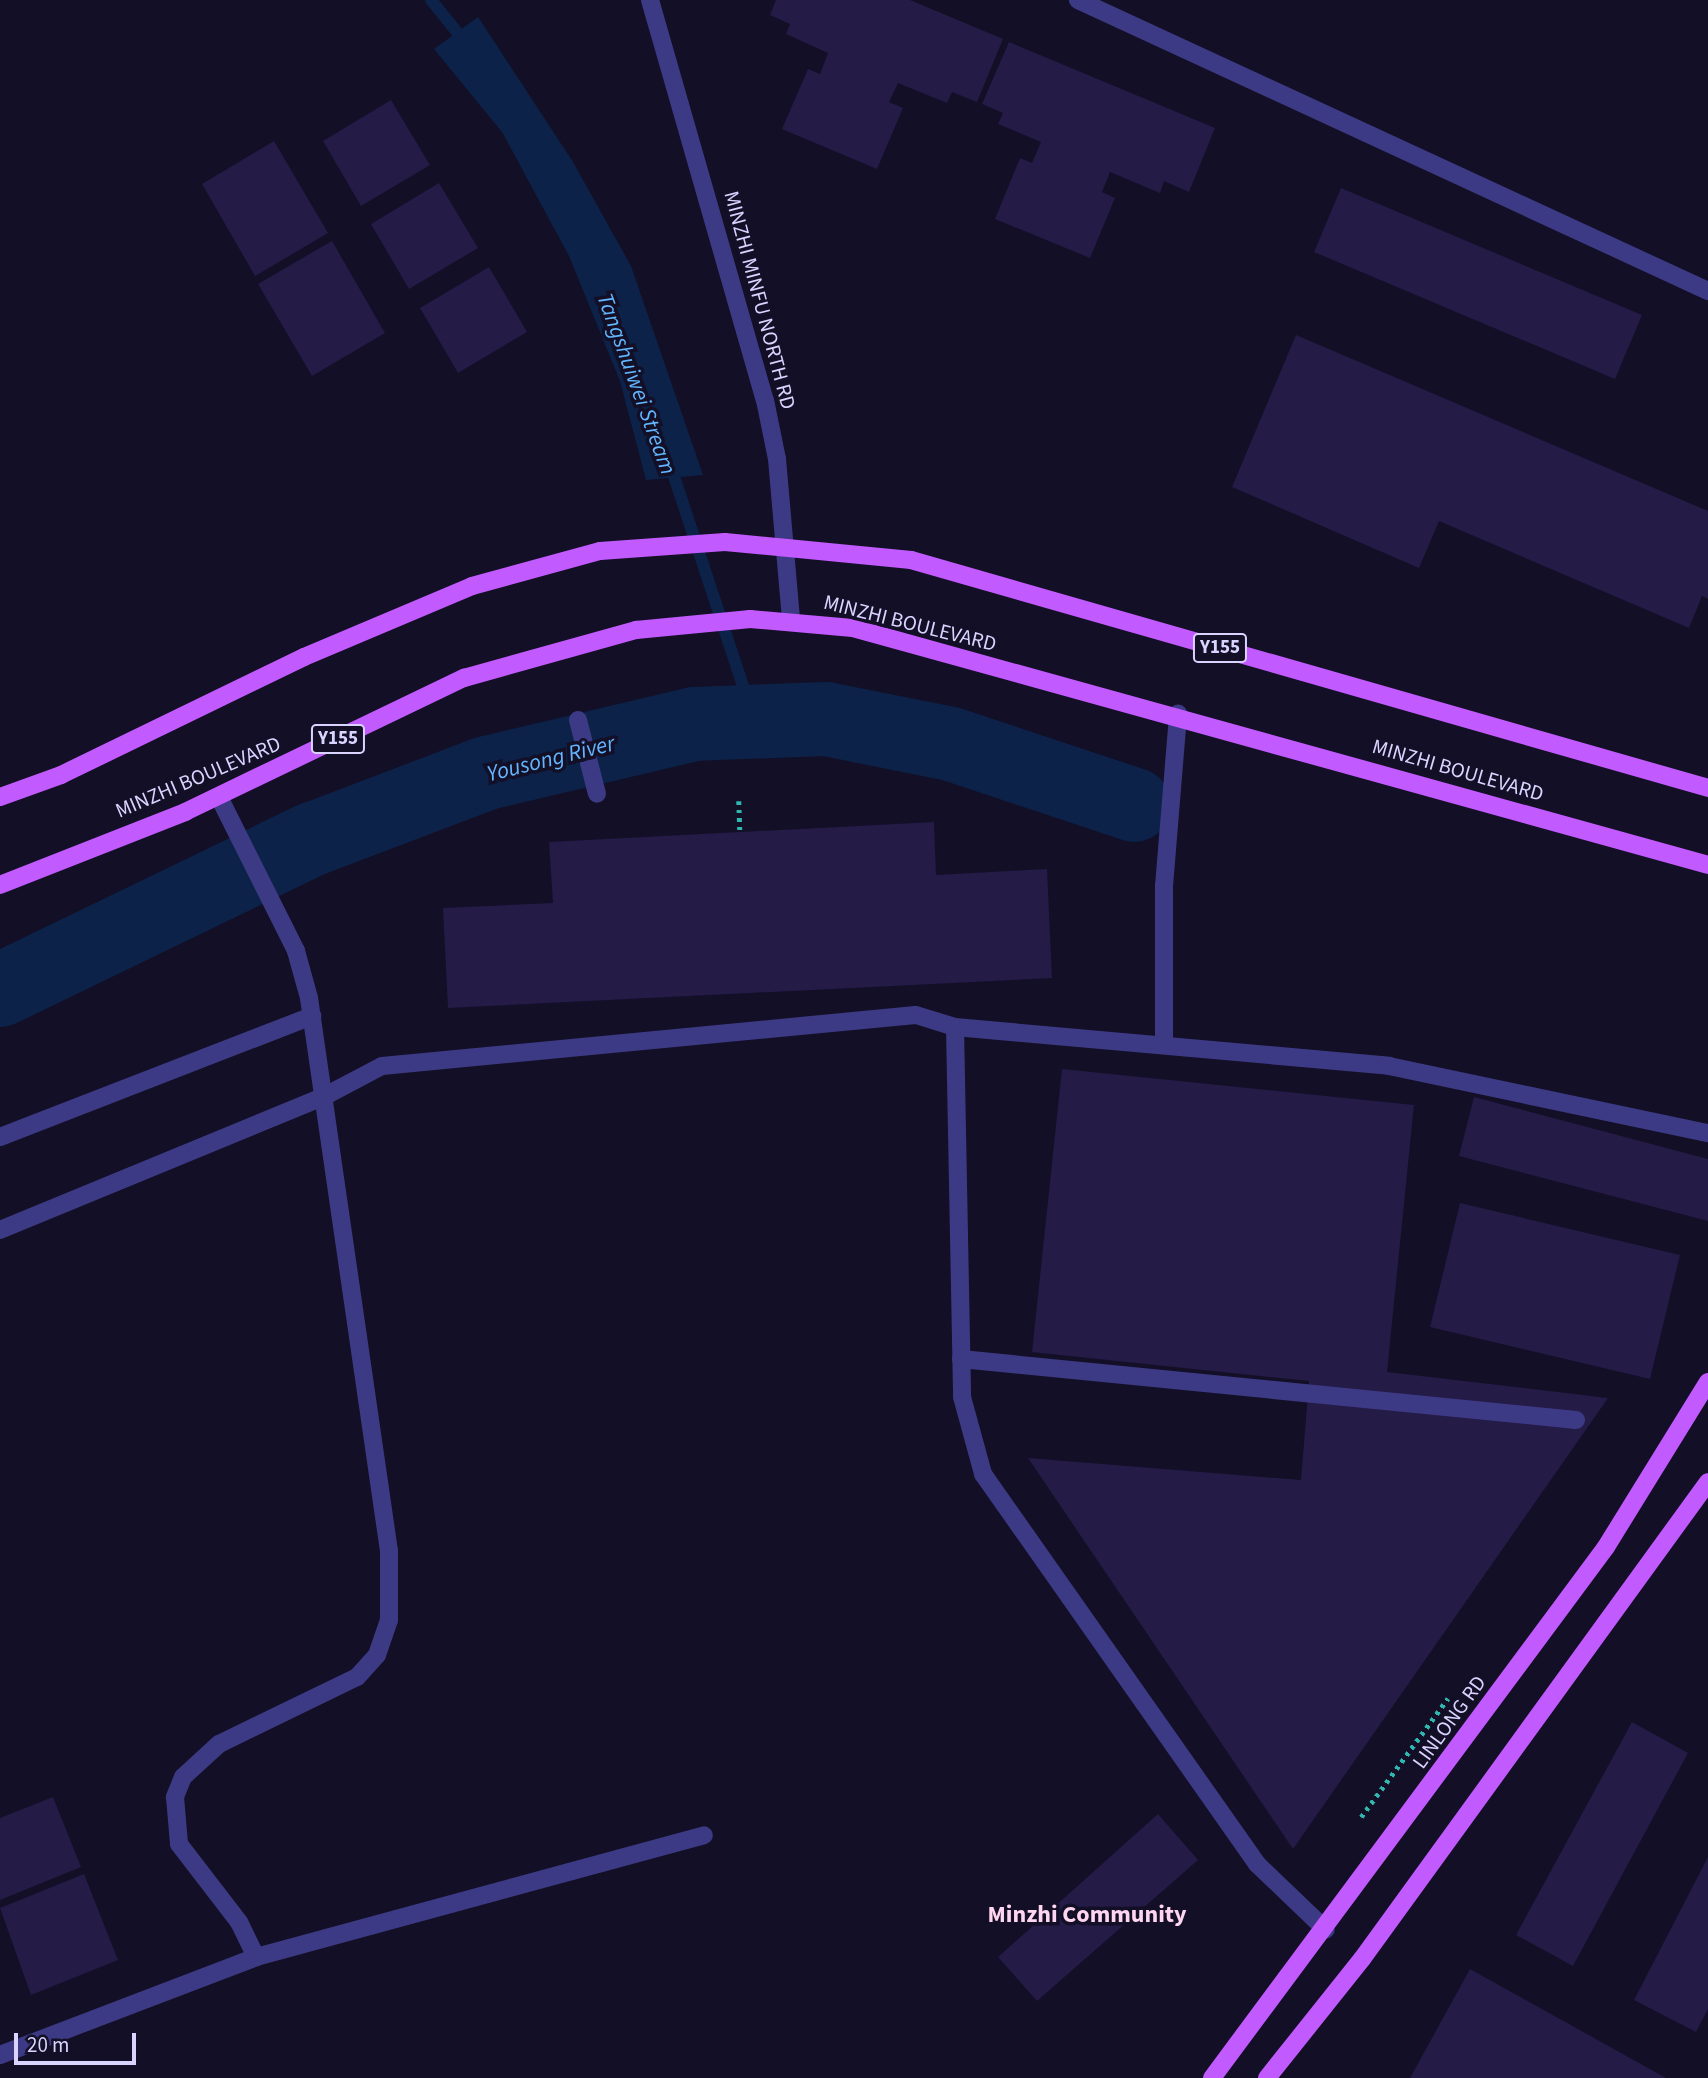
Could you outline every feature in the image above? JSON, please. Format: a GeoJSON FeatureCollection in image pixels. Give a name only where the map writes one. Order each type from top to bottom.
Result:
{"type":"FeatureCollection","features":[{"type":"Feature","properties":{"kind":"main road","name":"Y155"},"geometry":{"type":"LineString","coordinates":[[0,797],[472,586],[600,551],[660,544],[725,542],[786,544],[911,561],[1708,788]]}},
{"type":"Feature","properties":{"kind":"main road","name":"MINZHI BOULEVARD"},"geometry":{"type":"LineString","coordinates":[[0,885],[219,797],[464,678],[636,630],[686,623],[750,619],[791,619],[853,628],[1178,714],[1708,866]]}},
{"type":"Feature","properties":{"kind":"main road","name":"LINLONG RD"},"geometry":{"type":"LineString","coordinates":[[1212,2078],[1326,1930],[1606,1546],[1708,1382]]}},
{"type":"Feature","properties":{"kind":"main road"},"geometry":{"type":"LineString","coordinates":[[1267,2078],[1362,1959],[1708,1482]]}},
{"type":"Feature","properties":{"kind":"street","name":"MINZHI MINFU NORTH RD"},"geometry":{"type":"LineString","coordinates":[[650,0],[765,400],[786,544],[791,619]]}},
{"type":"Feature","properties":{"kind":"street"},"geometry":{"type":"LineString","coordinates":[[1078,0],[1708,291]]}},
{"type":"Feature","properties":{"kind":"street"},"geometry":{"type":"LineString","coordinates":[[1164,1044],[1164,886],[1178,714]]}},
{"type":"Feature","properties":{"kind":"street"},"geometry":{"type":"LineString","coordinates":[[578,720],[597,794]]}},
{"type":"Feature","properties":{"kind":"street"},"geometry":{"type":"LineString","coordinates":[[219,797],[296,951],[312,1016],[389,1551],[389,1620],[377,1656],[357,1676],[219,1744],[183,1777],[175,1797],[179,1844],[239,1922],[256,1956]]}},
{"type":"Feature","properties":{"kind":"street"},"geometry":{"type":"LineString","coordinates":[[0,1230],[325,1096],[382,1066],[916,1015],[955,1027],[1164,1044],[1431,1072],[1708,1133]]}},
{"type":"Feature","properties":{"kind":"street"},"geometry":{"type":"LineString","coordinates":[[0,1137],[312,1016]]}},
{"type":"Feature","properties":{"kind":"street"},"geometry":{"type":"LineString","coordinates":[[955,1027],[961,1359],[965,1420],[983,1474],[1257,1864],[1326,1930]]}},
{"type":"Feature","properties":{"kind":"street"},"geometry":{"type":"LineString","coordinates":[[961,1359],[1576,1420]]}},
{"type":"Feature","properties":{"kind":"street"},"geometry":{"type":"LineString","coordinates":[[0,2055],[256,1956],[704,1835]]}},
{"type":"Feature","properties":{"kind":"path"},"geometry":{"type":"LineString","coordinates":[[739,801],[740,831]]}},
{"type":"Feature","properties":{"kind":"path"},"geometry":{"type":"LineString","coordinates":[[1361,1816],[1448,1698]]}},
{"type":"Feature","properties":{"kind":"water"},"geometry":{"type":"Polygon","coordinates":[[[478,17],[573,162],[631,266],[703,475],[646,480],[620,381],[569,256],[502,132],[434,49],[478,17]]]}},
{"type":"Feature","properties":{"kind":"water"},"geometry":{"type":"Polygon","coordinates":[[[850,695],[836,753],[772,742],[713,744],[628,763],[614,709],[711,696],[850,695]]]}},
{"type":"Feature","properties":{"kind":"water"},"geometry":{"type":"Polygon","coordinates":[[[934,712],[1139,780],[1129,828],[994,783],[921,769],[934,712]]]}},
{"type":"Feature","properties":{"kind":"water"},"geometry":{"type":"Polygon","coordinates":[[[541,731],[554,786],[415,821],[300,872],[290,826],[541,731]]]}},
{"type":"Feature","properties":{"kind":"water"},"geometry":{"type":"Polygon","coordinates":[[[201,861],[217,902],[205,927],[0,1013],[0,950],[201,861]]]}},
{"type":"Feature","properties":{"kind":"building"},"geometry":{"type":"Polygon","coordinates":[[[776,0],[910,0],[1003,39],[977,102],[952,92],[947,103],[898,83],[889,102],[903,108],[877,169],[782,129],[808,69],[820,74],[828,53],[786,34],[790,24],[770,15],[776,0]]]}},
{"type":"Feature","properties":{"kind":"building"},"geometry":{"type":"Polygon","coordinates":[[[1009,42],[1215,128],[1189,192],[1164,181],[1160,193],[1110,172],[1102,192],[1115,198],[1090,258],[995,219],[1020,158],[1032,163],[1041,142],[998,124],[1003,113],[982,104],[1009,42]]]}},
{"type":"Feature","properties":{"kind":"building"},"geometry":{"type":"Polygon","coordinates":[[[391,100],[430,165],[361,206],[323,141],[391,100]]]}},
{"type":"Feature","properties":{"kind":"building"},"geometry":{"type":"Polygon","coordinates":[[[274,141],[328,233],[255,276],[202,184],[274,141]]]}},
{"type":"Feature","properties":{"kind":"building"},"geometry":{"type":"Polygon","coordinates":[[[439,183],[478,248],[409,289],[371,224],[439,183]]]}},
{"type":"Feature","properties":{"kind":"building"},"geometry":{"type":"Polygon","coordinates":[[[1341,188],[1642,315],[1615,379],[1314,252],[1341,188]]]}},
{"type":"Feature","properties":{"kind":"building"},"geometry":{"type":"Polygon","coordinates":[[[332,241],[385,333],[312,376],[258,284],[332,241]]]}},
{"type":"Feature","properties":{"kind":"building"},"geometry":{"type":"Polygon","coordinates":[[[489,267],[527,332],[458,373],[420,308],[489,267]]]}},
{"type":"Feature","properties":{"kind":"building"},"geometry":{"type":"Polygon","coordinates":[[[1296,335],[1708,511],[1708,599],[1702,596],[1689,628],[1439,521],[1419,568],[1232,487],[1296,335]]]}},
{"type":"Feature","properties":{"kind":"building"},"geometry":{"type":"Polygon","coordinates":[[[934,822],[936,875],[1047,869],[1052,978],[448,1008],[443,908],[553,903],[549,842],[934,822]]]}},
{"type":"Feature","properties":{"kind":"building"},"geometry":{"type":"Polygon","coordinates":[[[1062,1069],[1414,1105],[1387,1372],[1608,1398],[1293,1849],[1028,1458],[1301,1480],[1309,1381],[1032,1352],[1062,1069]]]}},
{"type":"Feature","properties":{"kind":"building"},"geometry":{"type":"Polygon","coordinates":[[[1474,1097],[1708,1159],[1708,1221],[1459,1156],[1474,1097]]]}},
{"type":"Feature","properties":{"kind":"building"},"geometry":{"type":"Polygon","coordinates":[[[1460,1203],[1680,1255],[1650,1379],[1430,1327],[1460,1203]]]}},
{"type":"Feature","properties":{"kind":"building"},"geometry":{"type":"Polygon","coordinates":[[[1632,1722],[1688,1753],[1573,1966],[1516,1935],[1632,1722]]]}},
{"type":"Feature","properties":{"kind":"building"},"geometry":{"type":"Polygon","coordinates":[[[53,1797],[81,1867],[0,1900],[0,1818],[53,1797]]]}},
{"type":"Feature","properties":{"kind":"building"},"geometry":{"type":"Polygon","coordinates":[[[1158,1814],[1198,1860],[1037,2001],[998,1957],[1158,1814]]]}},
{"type":"Feature","properties":{"kind":"building"},"geometry":{"type":"Polygon","coordinates":[[[1708,1857],[1708,2009],[1696,2032],[1634,2000],[1708,1857]]]}},
{"type":"Feature","properties":{"kind":"building"},"geometry":{"type":"Polygon","coordinates":[[[84,1874],[118,1960],[31,1995],[0,1908],[84,1874]]]}},
{"type":"Feature","properties":{"kind":"building"},"geometry":{"type":"Polygon","coordinates":[[[1470,1969],[1666,2078],[1410,2078],[1470,1969]]]}},
{"type":"Feature","properties":{"kind":"waterway","name":"Tangshuiwei Stream"},"geometry":{"type":"LineString","coordinates":[[431,0],[466,43]]}},
{"type":"Feature","properties":{"kind":"waterway","name":"Tangshuiwei Stream"},"geometry":{"type":"LineString","coordinates":[[670,464],[751,710]]}},
{"type":"Feature","properties":{"kind":"waterway","name":"Yousong River"},"geometry":{"type":"LineString","coordinates":[[0,990],[313,839],[487,773],[694,724],[826,719],[951,744],[1134,805]]}},
{"type":"Feature","properties":{"kind":"district","name":"Minzhi Community"},"geometry":{"type":"Point","coordinates":[1087,1915]}}]}
